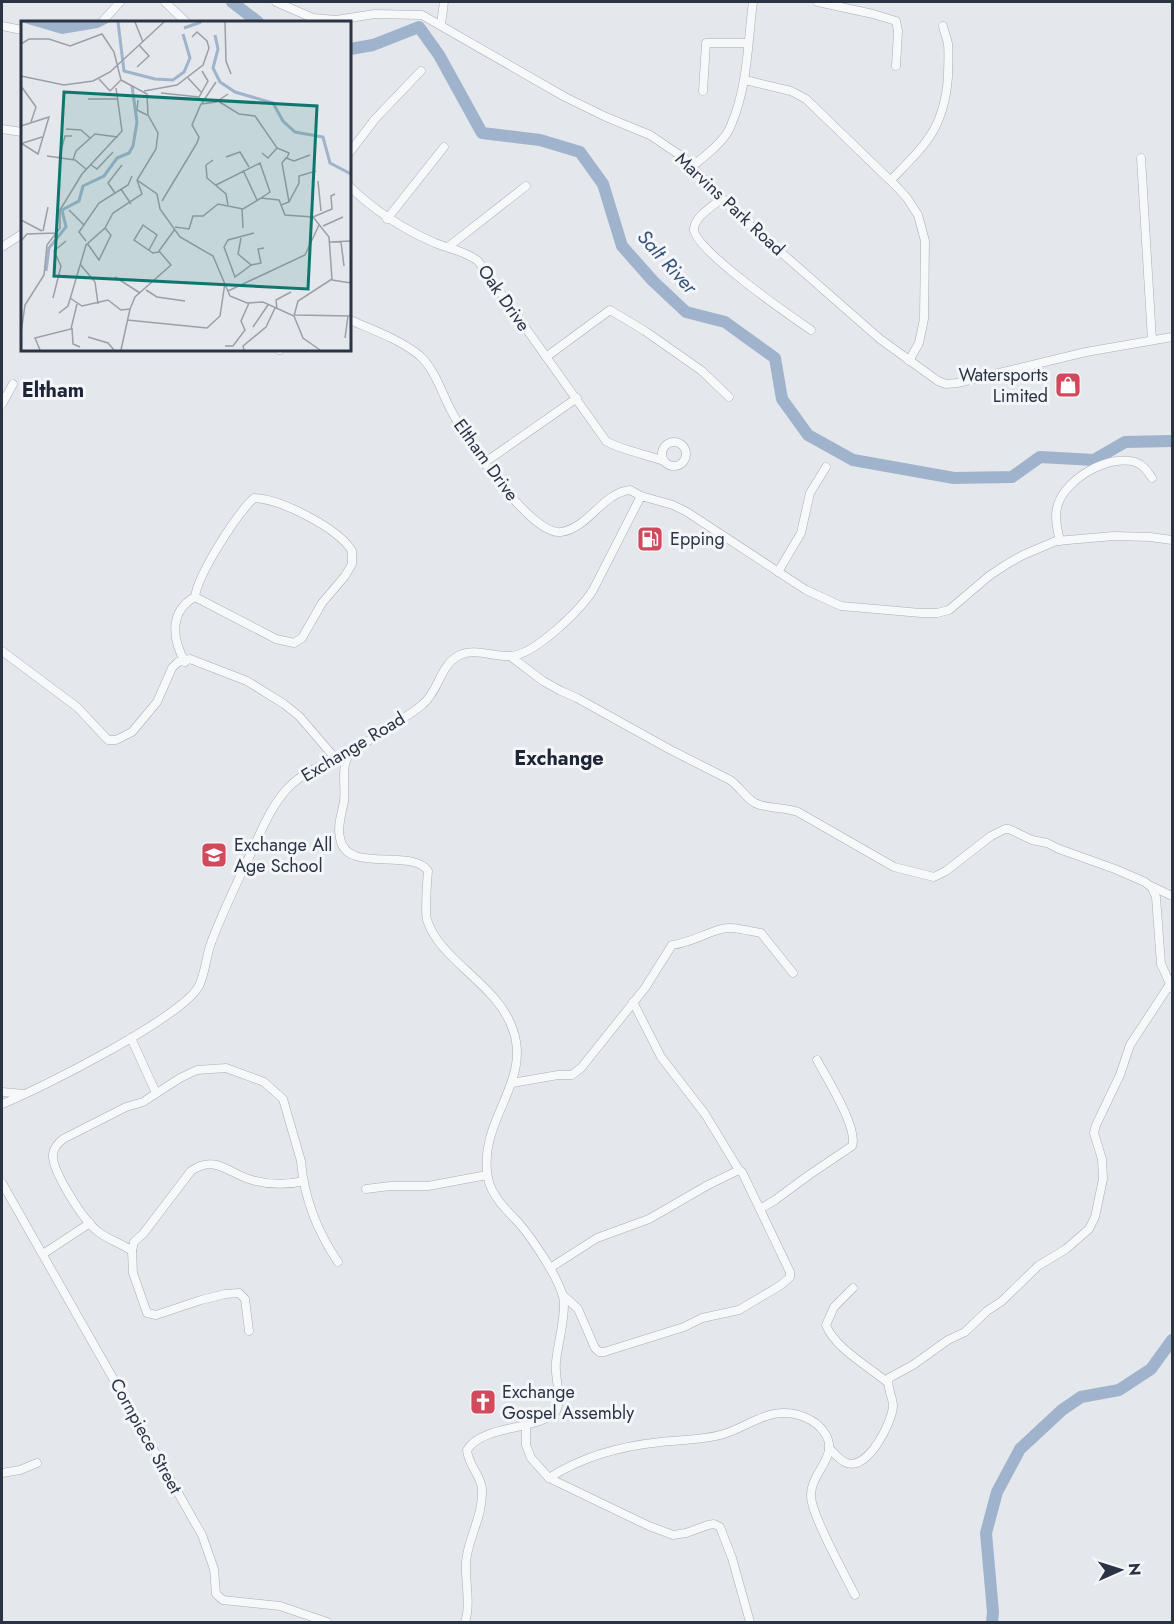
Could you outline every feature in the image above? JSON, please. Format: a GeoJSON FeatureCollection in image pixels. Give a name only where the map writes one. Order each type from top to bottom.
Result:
{"type":"FeatureCollection","features":[{"type":"Feature","properties":{"kind":"street"},"geometry":{"type":"LineString","coordinates":[[103,21],[120,2]]}},
{"type":"Feature","properties":{"kind":"street"},"geometry":{"type":"LineString","coordinates":[[165,2],[185,21]]}},
{"type":"Feature","properties":{"kind":"street","name":"Marvins Park Road"},"geometry":{"type":"LineString","coordinates":[[276,2],[313,18],[341,19],[375,14],[418,15],[441,24],[565,97],[650,135],[679,154],[721,199],[880,339],[938,381],[948,384],[1086,352],[1173,337]]}},
{"type":"Feature","properties":{"kind":"street"},"geometry":{"type":"LineString","coordinates":[[441,24],[444,2]]}},
{"type":"Feature","properties":{"kind":"street"},"geometry":{"type":"LineString","coordinates":[[691,167],[727,134],[741,97],[745,80],[753,2]]}},
{"type":"Feature","properties":{"kind":"street"},"geometry":{"type":"LineString","coordinates":[[818,2],[896,21],[898,31],[896,66]]}},
{"type":"Feature","properties":{"kind":"street"},"geometry":{"type":"LineString","coordinates":[[2,26],[21,30]]}},
{"type":"Feature","properties":{"kind":"street"},"geometry":{"type":"LineString","coordinates":[[891,180],[920,150],[941,118],[947,89],[948,62],[948,43],[943,26]]}},
{"type":"Feature","properties":{"kind":"street"},"geometry":{"type":"LineString","coordinates":[[703,91],[706,43],[747,44]]}},
{"type":"Feature","properties":{"kind":"street"},"geometry":{"type":"LineString","coordinates":[[351,151],[375,119],[421,71]]}},
{"type":"Feature","properties":{"kind":"street"},"geometry":{"type":"LineString","coordinates":[[745,80],[791,91],[806,99],[891,180],[918,215],[925,242],[922,306],[924,319],[919,343],[909,361]]}},
{"type":"Feature","properties":{"kind":"street"},"geometry":{"type":"LineString","coordinates":[[2,129],[21,132]]}},
{"type":"Feature","properties":{"kind":"street"},"geometry":{"type":"LineString","coordinates":[[387,219],[444,147]]}},
{"type":"Feature","properties":{"kind":"street"},"geometry":{"type":"LineString","coordinates":[[1141,158],[1152,340]]}},
{"type":"Feature","properties":{"kind":"street"},"geometry":{"type":"LineString","coordinates":[[448,247],[526,186]]}},
{"type":"Feature","properties":{"kind":"street","name":"Oak Drive"},"geometry":{"type":"LineString","coordinates":[[351,188],[387,219],[433,242],[472,256],[483,267],[606,441],[614,446],[624,447],[664,461]]}},
{"type":"Feature","properties":{"kind":"street"},"geometry":{"type":"LineString","coordinates":[[721,199],[698,218],[694,226],[696,237],[705,248],[764,297],[811,330]]}},
{"type":"Feature","properties":{"kind":"street"},"geometry":{"type":"LineString","coordinates":[[2,247],[21,235]]}},
{"type":"Feature","properties":{"kind":"street"},"geometry":{"type":"LineString","coordinates":[[546,357],[610,310],[645,331],[702,371],[729,397]]}},
{"type":"Feature","properties":{"kind":"street","name":"Eltham Drive"},"geometry":{"type":"LineString","coordinates":[[351,320],[398,342],[419,355],[435,378],[452,412],[484,463],[521,507],[535,521],[550,531],[562,532],[573,527],[589,517],[612,495],[630,490],[641,496]]}},
{"type":"Feature","properties":{"kind":"street"},"geometry":{"type":"LineString","coordinates":[[2,404],[13,384]]}},
{"type":"Feature","properties":{"kind":"street"},"geometry":{"type":"LineString","coordinates":[[484,463],[577,398]]}},
{"type":"Feature","properties":{"kind":"street"},"geometry":{"type":"LineString","coordinates":[[652,457],[662,451],[668,443],[675,442],[681,444],[685,450],[685,457],[679,464],[669,465],[664,461],[662,451]]}},
{"type":"Feature","properties":{"kind":"street"},"geometry":{"type":"LineString","coordinates":[[1060,541],[1056,513],[1059,501],[1067,489],[1084,474],[1096,467],[1122,461],[1135,462],[1144,467],[1152,478]]}},
{"type":"Feature","properties":{"kind":"street"},"geometry":{"type":"LineString","coordinates":[[778,572],[801,533],[810,493],[825,467]]}},
{"type":"Feature","properties":{"kind":"street"},"geometry":{"type":"LineString","coordinates":[[510,656],[524,652],[551,634],[586,601],[641,496],[673,505],[687,512],[806,590],[841,606],[937,613],[952,608],[989,576],[1015,559],[1060,541],[1114,536],[1173,540]]}},
{"type":"Feature","properties":{"kind":"street"},"geometry":{"type":"LineString","coordinates":[[254,498],[266,498],[300,513],[337,536],[352,551],[352,564],[345,576],[322,603],[302,638],[294,643],[276,639],[195,597],[197,585],[231,526],[254,498]]}},
{"type":"Feature","properties":{"kind":"street"},"geometry":{"type":"LineString","coordinates":[[185,662],[176,646],[176,621],[184,603],[195,597]]}},
{"type":"Feature","properties":{"kind":"street"},"geometry":{"type":"LineString","coordinates":[[2,651],[77,707],[108,740],[132,732],[157,702],[172,668],[178,662],[185,662],[186,659],[195,660],[247,681],[284,704],[299,716],[335,758]]}},
{"type":"Feature","properties":{"kind":"street","name":"Exchange Road"},"geometry":{"type":"LineString","coordinates":[[2,1104],[27,1094],[131,1038],[180,1006],[198,987],[205,969],[209,948],[267,816],[288,788],[303,776],[351,752],[423,704],[434,692],[438,679],[461,654],[470,652],[510,656]]}},
{"type":"Feature","properties":{"kind":"street"},"geometry":{"type":"LineString","coordinates":[[510,656],[561,691],[730,780],[756,804],[783,807],[798,812],[894,867],[934,877],[946,871],[991,836],[1009,829],[1032,840],[1047,843],[1116,869],[1173,896]]}},
{"type":"Feature","properties":{"kind":"street"},"geometry":{"type":"LineString","coordinates":[[351,752],[344,762],[344,803],[339,823],[341,844],[351,854],[411,862],[426,868],[428,871],[427,919],[432,929],[445,948],[489,991],[512,1024],[518,1054],[512,1083],[490,1134],[487,1175],[501,1204],[521,1226],[550,1268],[563,1294],[578,1309],[593,1344],[599,1352],[684,1328],[702,1318],[739,1310],[781,1285],[790,1277],[742,1172],[705,1114],[661,1057],[648,1036],[633,1002]]}},
{"type":"Feature","properties":{"kind":"street"},"geometry":{"type":"LineString","coordinates":[[887,1382],[889,1378],[913,1365],[948,1340],[965,1332],[987,1311],[1002,1301],[1038,1266],[1065,1249],[1089,1229],[1095,1217],[1103,1179],[1102,1159],[1094,1133],[1096,1125],[1120,1075],[1133,1038],[1171,986],[1163,971],[1159,952],[1156,897],[1148,885]]}},
{"type":"Feature","properties":{"kind":"street"},"geometry":{"type":"LineString","coordinates":[[512,1083],[558,1075],[572,1075],[581,1068],[659,968],[663,957],[672,945],[696,940],[718,930],[729,928],[761,933],[793,973]]}},
{"type":"Feature","properties":{"kind":"street"},"geometry":{"type":"LineString","coordinates":[[131,1038],[156,1093]]}},
{"type":"Feature","properties":{"kind":"street"},"geometry":{"type":"LineString","coordinates":[[760,1209],[852,1146],[854,1142],[853,1132],[817,1060]]}},
{"type":"Feature","properties":{"kind":"street"},"geometry":{"type":"LineString","coordinates":[[132,1251],[122,1243],[96,1231],[90,1223],[56,1170],[53,1155],[57,1143],[118,1110],[143,1102],[197,1070],[226,1068],[264,1082],[283,1099],[291,1123],[306,1197],[325,1243],[338,1262]]}},
{"type":"Feature","properties":{"kind":"street"},"geometry":{"type":"LineString","coordinates":[[2,1092],[27,1094]]}},
{"type":"Feature","properties":{"kind":"street"},"geometry":{"type":"LineString","coordinates":[[249,1331],[245,1299],[239,1293],[201,1300],[156,1315],[147,1313],[133,1273],[134,1242],[143,1234],[191,1171],[199,1166],[219,1164],[251,1180],[272,1184],[292,1184],[304,1181]]}},
{"type":"Feature","properties":{"kind":"street"},"geometry":{"type":"LineString","coordinates":[[550,1268],[597,1238],[649,1219],[739,1170]]}},
{"type":"Feature","properties":{"kind":"street"},"geometry":{"type":"LineString","coordinates":[[366,1189],[390,1186],[428,1186],[487,1175]]}},
{"type":"Feature","properties":{"kind":"street","name":"Cornpiece Street"},"geometry":{"type":"LineString","coordinates":[[2,1183],[202,1535],[214,1569],[216,1594],[223,1600],[280,1606],[327,1623]]}},
{"type":"Feature","properties":{"kind":"street"},"geometry":{"type":"LineString","coordinates":[[43,1254],[90,1223]]}},
{"type":"Feature","properties":{"kind":"street"},"geometry":{"type":"LineString","coordinates":[[549,1478],[579,1460],[596,1455],[658,1442],[717,1436],[773,1414],[798,1415],[813,1421],[823,1431],[829,1448],[844,1463],[855,1464],[864,1459],[874,1448],[892,1410],[893,1402],[887,1382],[837,1342],[829,1333],[826,1325],[834,1307],[854,1288]]}},
{"type":"Feature","properties":{"kind":"street"},"geometry":{"type":"LineString","coordinates":[[465,1623],[468,1613],[466,1563],[478,1520],[482,1490],[467,1450],[488,1435],[553,1415],[558,1407],[555,1368],[562,1330],[563,1294]]}},
{"type":"Feature","properties":{"kind":"street"},"geometry":{"type":"LineString","coordinates":[[526,1424],[526,1445],[531,1458],[549,1478],[649,1526],[673,1535],[708,1525],[714,1524],[720,1527],[732,1557],[750,1623]]}},
{"type":"Feature","properties":{"kind":"street"},"geometry":{"type":"LineString","coordinates":[[829,1448],[825,1465],[817,1476],[811,1495],[817,1516],[855,1595]]}},
{"type":"Feature","properties":{"kind":"street"},"geometry":{"type":"LineString","coordinates":[[2,1473],[37,1464]]}},
{"type":"Feature","properties":{"kind":"waterway","name":"Salt River"},"geometry":{"type":"LineString","coordinates":[[232,2],[257,21]]}},
{"type":"Feature","properties":{"kind":"waterway","name":"Salt River"},"geometry":{"type":"LineString","coordinates":[[351,49],[373,45],[419,27],[439,55],[482,133],[540,140],[580,152],[603,184],[622,246],[653,281],[686,312],[725,322],[775,358],[782,399],[808,435],[853,460],[954,478],[1012,477],[1040,457],[1094,460],[1125,442],[1172,441]]}},
{"type":"Feature","properties":{"kind":"waterway"},"geometry":{"type":"LineString","coordinates":[[992,1622],[986,1533],[997,1492],[1020,1449],[1062,1410],[1081,1397],[1119,1390],[1151,1369],[1172,1340]]}},
{"type":"Feature","properties":{"kind":"place","name":"Watersports Limited"},"geometry":{"type":"Point","coordinates":[1068,385]}},
{"type":"Feature","properties":{"kind":"place","name":"Epping"},"geometry":{"type":"Point","coordinates":[650,539]}},
{"type":"Feature","properties":{"kind":"place","name":"Exchange All Age School"},"geometry":{"type":"Point","coordinates":[214,855]}},
{"type":"Feature","properties":{"kind":"place","name":"Exchange Gospel Assembly"},"geometry":{"type":"Point","coordinates":[483,1402]}},
{"type":"Feature","properties":{"kind":"district","name":"Eltham"},"geometry":{"type":"Point","coordinates":[53,390]}},
{"type":"Feature","properties":{"kind":"district","name":"Exchange"},"geometry":{"type":"Point","coordinates":[559,758]}}]}
